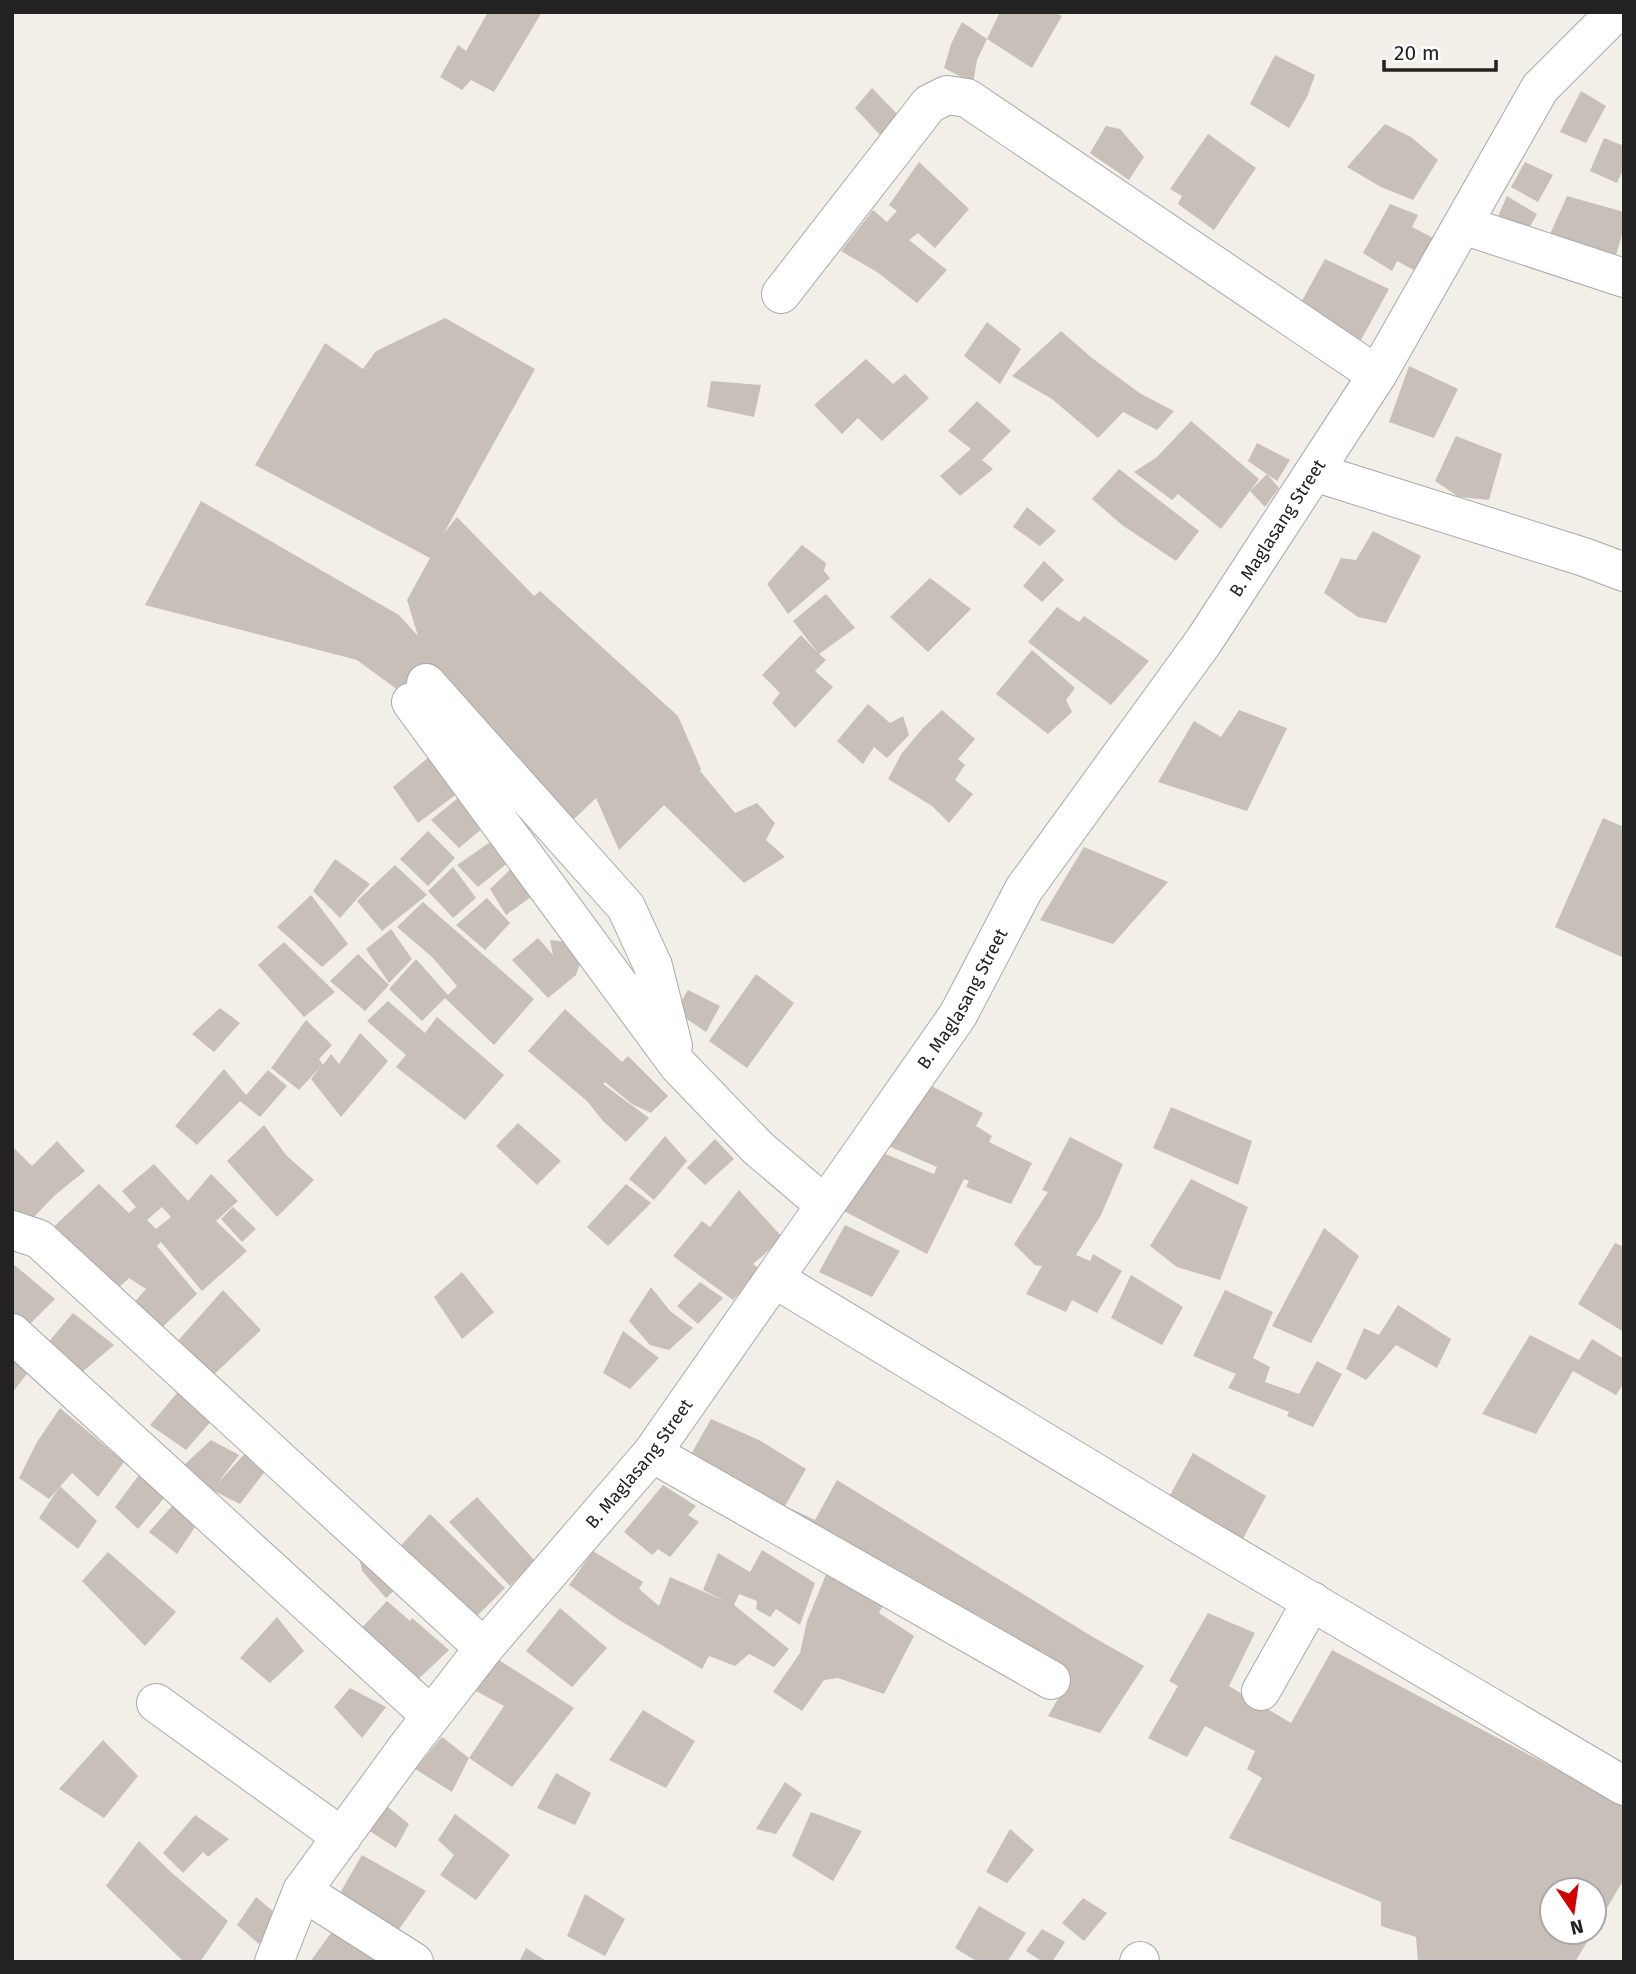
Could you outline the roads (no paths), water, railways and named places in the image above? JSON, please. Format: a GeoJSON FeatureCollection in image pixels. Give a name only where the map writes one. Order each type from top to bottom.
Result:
{"type":"FeatureCollection","features":[{"type":"Feature","properties":{"kind":"street","name":"B. Maglasang Street"},"geometry":{"type":"LineString","coordinates":[[274,1962],[302,1891],[484,1648],[652,1453],[958,1015],[1024,889],[1203,641],[1377,375],[1540,88],[1604,16]]}},
{"type":"Feature","properties":{"kind":"street"},"geometry":{"type":"LineString","coordinates":[[781,294],[929,104],[947,95],[967,98],[1377,375]]}},
{"type":"Feature","properties":{"kind":"street"},"geometry":{"type":"LineString","coordinates":[[1462,225],[1624,278]]}},
{"type":"Feature","properties":{"kind":"street"},"geometry":{"type":"LineString","coordinates":[[1314,472],[1624,572]]}},
{"type":"Feature","properties":{"kind":"street"},"geometry":{"type":"LineString","coordinates":[[678,1065],[653,966],[626,908],[419,692],[678,1065],[758,1148],[825,1205]]}},
{"type":"Feature","properties":{"kind":"street"},"geometry":{"type":"LineString","coordinates":[[12,1230],[39,1239],[484,1648]]}},
{"type":"Feature","properties":{"kind":"street"},"geometry":{"type":"LineString","coordinates":[[775,1279],[1624,1786]]}},
{"type":"Feature","properties":{"kind":"street"},"geometry":{"type":"LineString","coordinates":[[12,1333],[431,1716]]}},
{"type":"Feature","properties":{"kind":"street"},"geometry":{"type":"LineString","coordinates":[[652,1453],[1051,1680]]}},
{"type":"Feature","properties":{"kind":"street"},"geometry":{"type":"LineString","coordinates":[[1261,1691],[1312,1601]]}},
{"type":"Feature","properties":{"kind":"street"},"geometry":{"type":"LineString","coordinates":[[156,1703],[342,1836]]}},
{"type":"Feature","properties":{"kind":"street"},"geometry":{"type":"LineString","coordinates":[[302,1891],[414,1962]]}}]}
